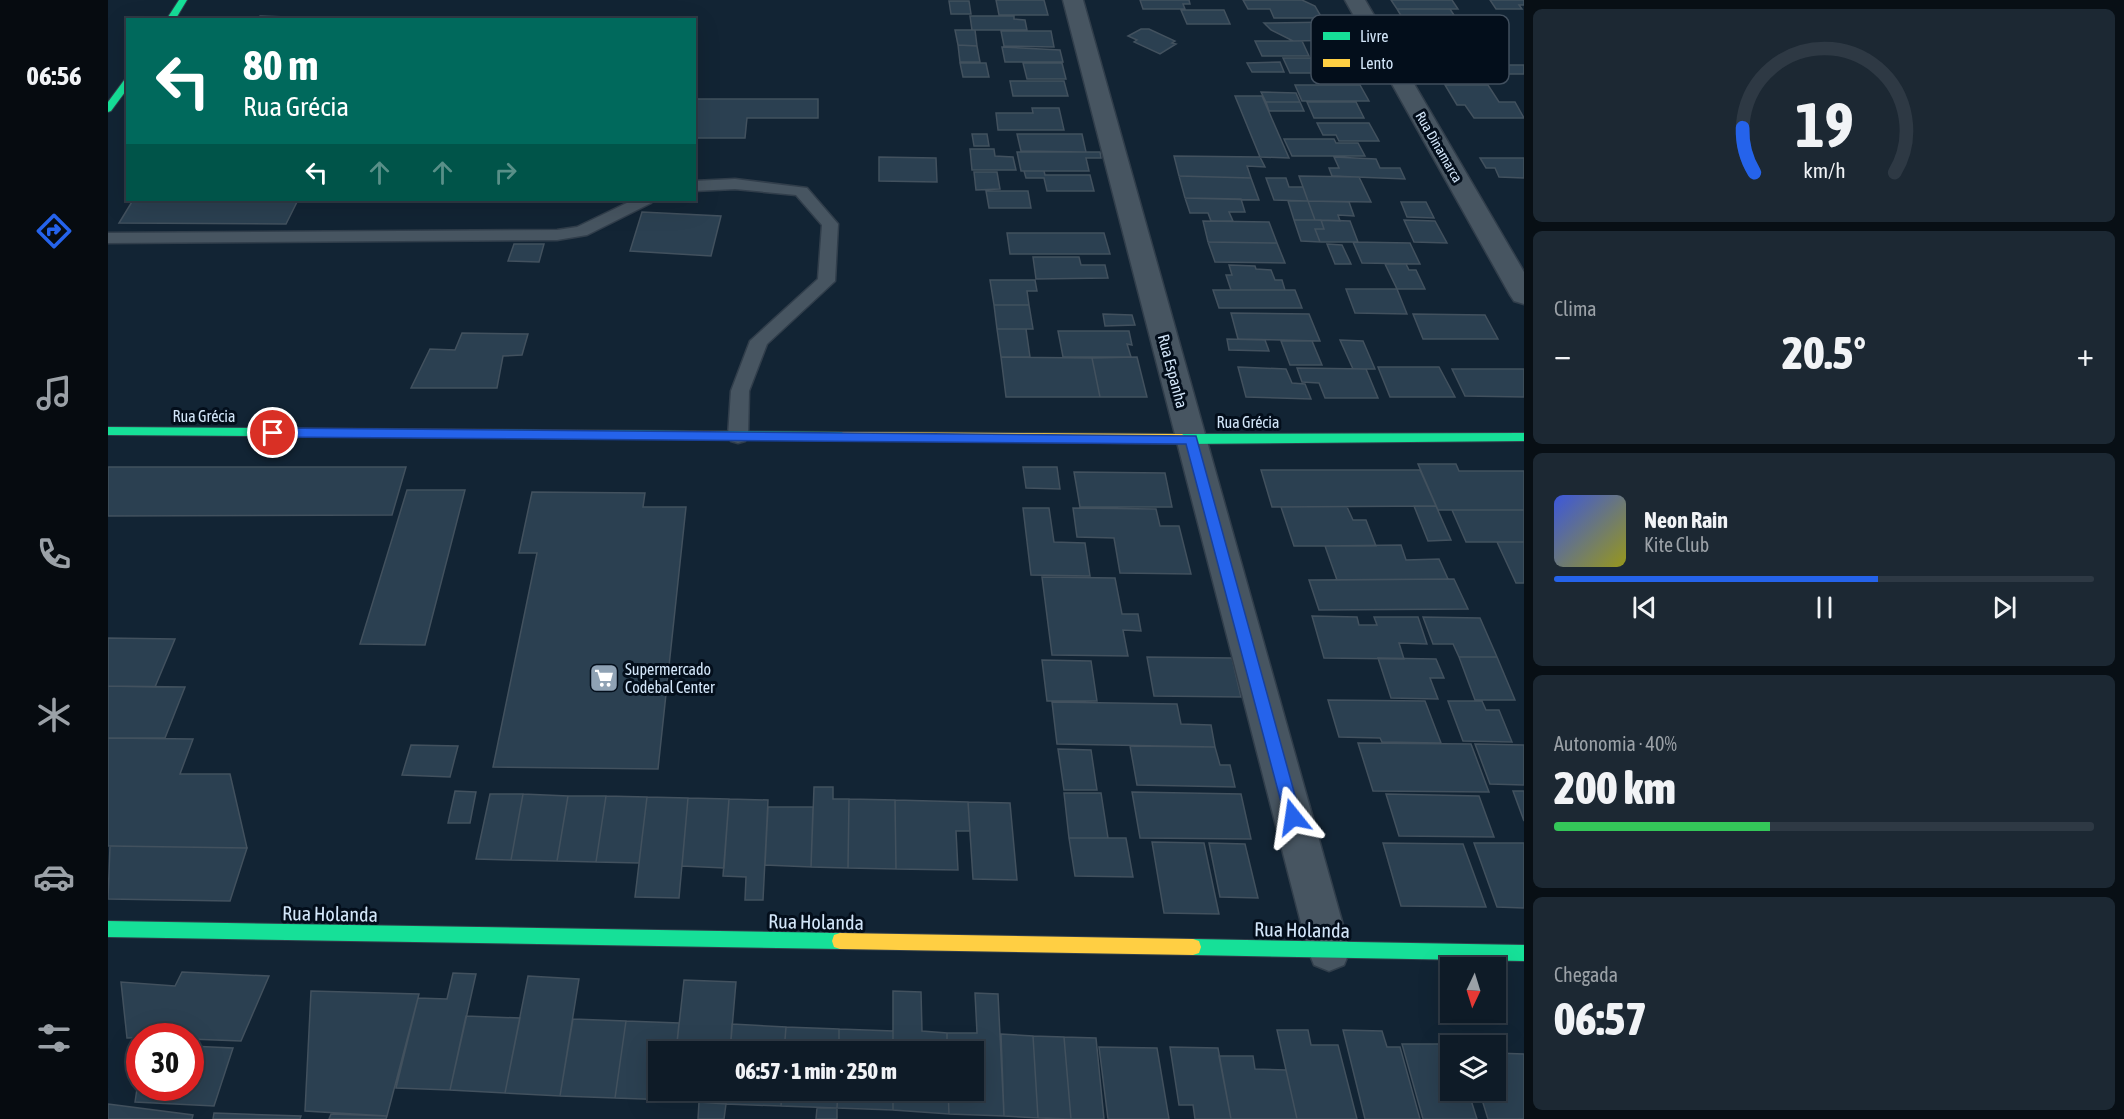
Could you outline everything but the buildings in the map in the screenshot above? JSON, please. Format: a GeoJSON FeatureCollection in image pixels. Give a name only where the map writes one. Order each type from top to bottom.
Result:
{"type":"FeatureCollection","features":[{"type":"Feature","properties":{"kind":"main road"},"geometry":{"type":"LineString","coordinates":[[171,18],[183,0]]}},
{"type":"Feature","properties":{"kind":"main road"},"geometry":{"type":"LineString","coordinates":[[108,109],[126,84]]}},
{"type":"Feature","properties":{"kind":"main road","name":"Rua Grécia"},"geometry":{"type":"LineString","coordinates":[[108,431],[1191,439],[1524,437]]}},
{"type":"Feature","properties":{"kind":"main road","name":"Rua Holanda"},"geometry":{"type":"LineString","coordinates":[[108,929],[1524,953]]}},
{"type":"Feature","properties":{"kind":"street","name":"Rua Espanha"},"geometry":{"type":"LineString","coordinates":[[1073,0],[1329,950]]}},
{"type":"Feature","properties":{"kind":"street","name":"Rua Dinamarca"},"geometry":{"type":"LineString","coordinates":[[1354,0],[1363,15]]}},
{"type":"Feature","properties":{"kind":"street","name":"Rua Dinamarca"},"geometry":{"type":"LineString","coordinates":[[1402,84],[1524,295]]}},
{"type":"Feature","properties":{"kind":"lane"},"geometry":{"type":"LineString","coordinates":[[696,186],[735,184],[801,191],[830,224],[826,281],[759,341],[740,392],[738,436]]}},
{"type":"Feature","properties":{"kind":"lane"},"geometry":{"type":"LineString","coordinates":[[108,238],[557,236],[581,231],[643,201]]}},
{"type":"Feature","properties":{"kind":"traffic: fast"},"geometry":{"type":"LineString","coordinates":[[171,18],[183,0]]}},
{"type":"Feature","properties":{"kind":"traffic: fast"},"geometry":{"type":"LineString","coordinates":[[108,109],[126,84]]}},
{"type":"Feature","properties":{"kind":"traffic: fast"},"geometry":{"type":"LineString","coordinates":[[108,431],[843,436]]}},
{"type":"Feature","properties":{"kind":"traffic: fast"},"geometry":{"type":"LineString","coordinates":[[1182,439],[1524,437]]}},
{"type":"Feature","properties":{"kind":"traffic: fast"},"geometry":{"type":"LineString","coordinates":[[108,929],[840,941]]}},
{"type":"Feature","properties":{"kind":"traffic: fast"},"geometry":{"type":"LineString","coordinates":[[1193,947],[1524,953]]}},
{"type":"Feature","properties":{"kind":"traffic: slow"},"geometry":{"type":"LineString","coordinates":[[843,436],[1182,439]]}},
{"type":"Feature","properties":{"kind":"traffic: slow"},"geometry":{"type":"LineString","coordinates":[[840,941],[1193,947]]}},
{"type":"Feature","properties":{"kind":"place","name":"Supermercado Codebal Center"},"geometry":{"type":"Point","coordinates":[604,678]}},
{"type":"Feature","properties":{"kind":"route"},"geometry":{"type":"LineString","coordinates":[[273,433],[1191,439],[1293,817]]}}]}
